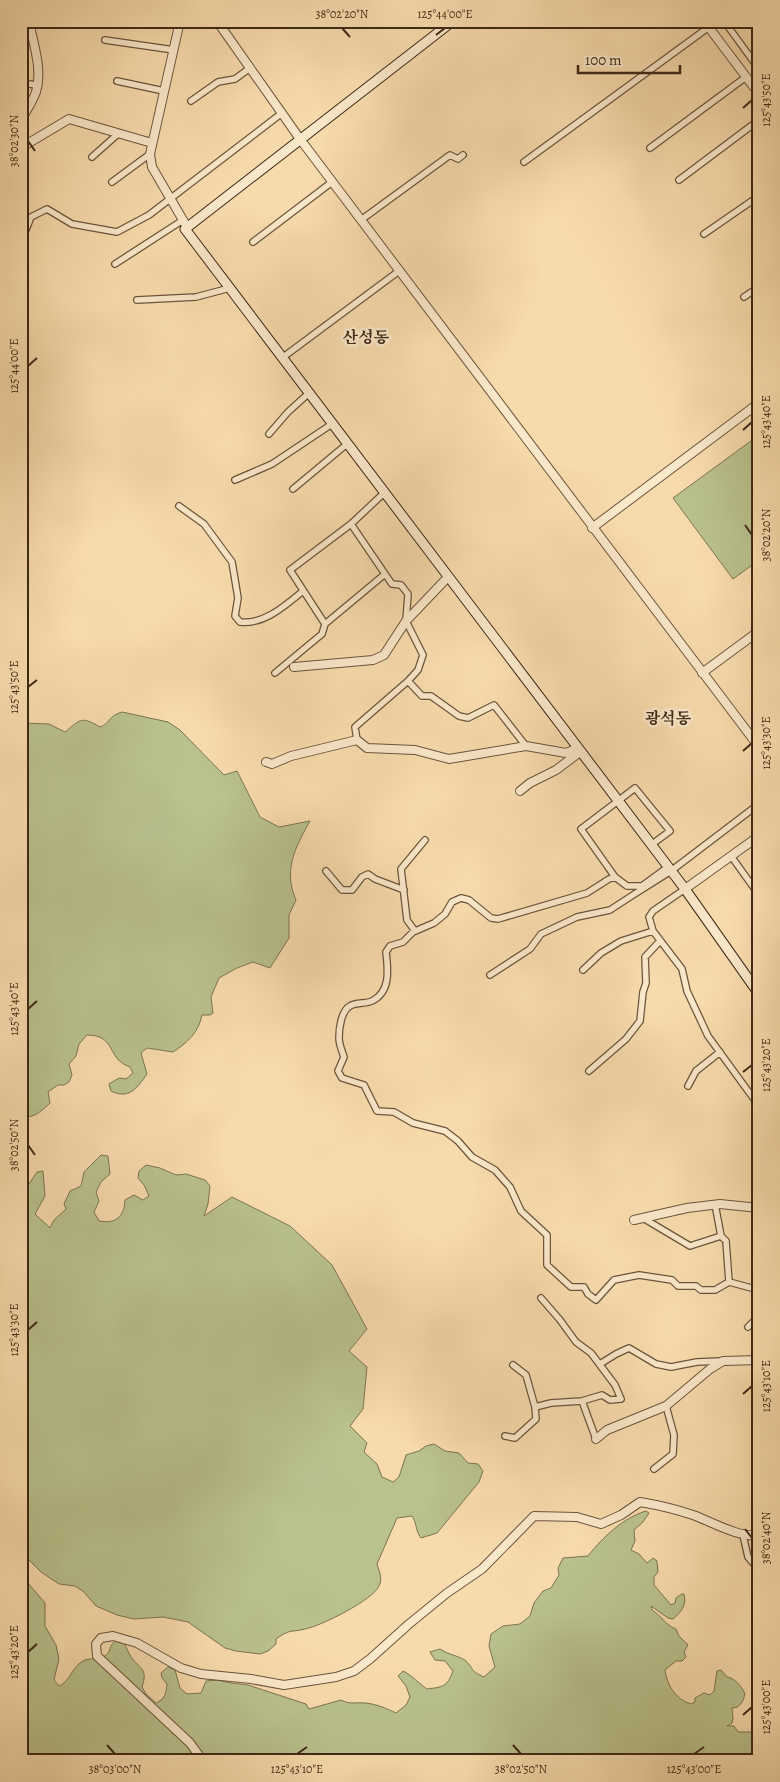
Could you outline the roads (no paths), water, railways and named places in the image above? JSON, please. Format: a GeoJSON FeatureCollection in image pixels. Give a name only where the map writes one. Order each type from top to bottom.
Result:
{"type":"FeatureCollection","features":[{"type":"Feature","properties":{"kind":"main road"},"geometry":{"type":"LineString","coordinates":[[453,21],[300,139],[185,224],[184,229],[669,869],[759,994]]}},
{"type":"Feature","properties":{"kind":"street"},"geometry":{"type":"LineString","coordinates":[[21,120],[36,91],[37,85],[38,68],[29,21]]}},
{"type":"Feature","properties":{"kind":"street"},"geometry":{"type":"LineString","coordinates":[[115,264],[185,224],[152,167],[150,154],[180,21]]}},
{"type":"Feature","properties":{"kind":"street"},"geometry":{"type":"LineString","coordinates":[[217,21],[332,182],[759,748]]}},
{"type":"Feature","properties":{"kind":"street"},"geometry":{"type":"LineString","coordinates":[[724,21],[759,69]]}},
{"type":"Feature","properties":{"kind":"street"},"geometry":{"type":"LineString","coordinates":[[524,162],[706,24],[759,94]]}},
{"type":"Feature","properties":{"kind":"street"},"geometry":{"type":"LineString","coordinates":[[105,40],[174,50]]}},
{"type":"Feature","properties":{"kind":"street"},"geometry":{"type":"LineString","coordinates":[[191,101],[218,82],[235,79],[250,68]]}},
{"type":"Feature","properties":{"kind":"street"},"geometry":{"type":"LineString","coordinates":[[650,148],[746,76]]}},
{"type":"Feature","properties":{"kind":"street"},"geometry":{"type":"LineString","coordinates":[[117,81],[164,91]]}},
{"type":"Feature","properties":{"kind":"street"},"geometry":{"type":"LineString","coordinates":[[21,83],[37,85]]}},
{"type":"Feature","properties":{"kind":"street"},"geometry":{"type":"LineString","coordinates":[[21,242],[31,217],[47,209],[72,224],[117,232],[149,215],[282,113]]}},
{"type":"Feature","properties":{"kind":"street"},"geometry":{"type":"LineString","coordinates":[[21,143],[27,144],[69,119],[152,143]]}},
{"type":"Feature","properties":{"kind":"street"},"geometry":{"type":"LineString","coordinates":[[679,180],[759,120]]}},
{"type":"Feature","properties":{"kind":"street"},"geometry":{"type":"LineString","coordinates":[[92,157],[119,133]]}},
{"type":"Feature","properties":{"kind":"street"},"geometry":{"type":"LineString","coordinates":[[112,182],[150,154]]}},
{"type":"Feature","properties":{"kind":"street"},"geometry":{"type":"LineString","coordinates":[[361,220],[450,155],[458,159],[463,155]]}},
{"type":"Feature","properties":{"kind":"street"},"geometry":{"type":"LineString","coordinates":[[253,242],[332,182]]}},
{"type":"Feature","properties":{"kind":"street"},"geometry":{"type":"LineString","coordinates":[[704,234],[759,196]]}},
{"type":"Feature","properties":{"kind":"street"},"geometry":{"type":"LineString","coordinates":[[282,358],[399,271]]}},
{"type":"Feature","properties":{"kind":"street"},"geometry":{"type":"LineString","coordinates":[[744,297],[759,287]]}},
{"type":"Feature","properties":{"kind":"street"},"geometry":{"type":"LineString","coordinates":[[137,300],[196,296],[230,288]]}},
{"type":"Feature","properties":{"kind":"street"},"geometry":{"type":"LineString","coordinates":[[269,434],[288,412],[309,393]]}},
{"type":"Feature","properties":{"kind":"street"},"geometry":{"type":"LineString","coordinates":[[592,528],[759,403]]}},
{"type":"Feature","properties":{"kind":"street"},"geometry":{"type":"LineString","coordinates":[[235,480],[272,464],[332,424]]}},
{"type":"Feature","properties":{"kind":"street"},"geometry":{"type":"LineString","coordinates":[[293,489],[347,444]]}},
{"type":"Feature","properties":{"kind":"street"},"geometry":{"type":"LineString","coordinates":[[325,624],[290,570],[351,524],[384,493]]}},
{"type":"Feature","properties":{"kind":"street"},"geometry":{"type":"LineString","coordinates":[[179,506],[204,524],[232,562],[238,598],[235,616],[240,622],[249,623],[278,611],[303,590]]}},
{"type":"Feature","properties":{"kind":"street"},"geometry":{"type":"LineString","coordinates":[[351,524],[392,584],[400,585],[408,594],[406,621],[423,655],[418,670],[408,681],[355,727],[358,740],[367,748],[415,750],[449,760],[526,746],[566,753],[579,750]]}},
{"type":"Feature","properties":{"kind":"street"},"geometry":{"type":"LineString","coordinates":[[275,673],[322,634],[325,624],[385,574]]}},
{"type":"Feature","properties":{"kind":"street"},"geometry":{"type":"LineString","coordinates":[[294,667],[373,660],[384,655],[406,621],[448,576]]}},
{"type":"Feature","properties":{"kind":"street"},"geometry":{"type":"LineString","coordinates":[[702,673],[759,631]]}},
{"type":"Feature","properties":{"kind":"street"},"geometry":{"type":"LineString","coordinates":[[408,681],[422,696],[431,696],[459,716],[468,718],[494,705],[526,746]]}},
{"type":"Feature","properties":{"kind":"street"},"geometry":{"type":"LineString","coordinates":[[266,762],[272,764],[291,756],[358,740]]}},
{"type":"Feature","properties":{"kind":"street"},"geometry":{"type":"LineString","coordinates":[[520,791],[530,783],[556,770],[579,750]]}},
{"type":"Feature","properties":{"kind":"street"},"geometry":{"type":"LineString","coordinates":[[651,846],[670,831],[635,788],[581,830],[615,877],[627,886],[642,886],[669,869]]}},
{"type":"Feature","properties":{"kind":"street"},"geometry":{"type":"LineString","coordinates":[[490,975],[530,949],[542,934],[577,917],[610,910],[759,804]]}},
{"type":"Feature","properties":{"kind":"street"},"geometry":{"type":"LineString","coordinates":[[759,836],[653,911],[649,917],[653,931],[682,969],[687,991],[708,1036],[759,1106]]}},
{"type":"Feature","properties":{"kind":"street"},"geometry":{"type":"LineString","coordinates":[[415,931],[407,920],[401,869],[425,840]]}},
{"type":"Feature","properties":{"kind":"street"},"geometry":{"type":"LineString","coordinates":[[731,856],[759,895]]}},
{"type":"Feature","properties":{"kind":"street"},"geometry":{"type":"LineString","coordinates":[[326,871],[342,890],[352,890],[362,877],[368,874],[375,879],[404,890]]}},
{"type":"Feature","properties":{"kind":"street"},"geometry":{"type":"LineString","coordinates":[[615,877],[587,894],[498,920],[491,918],[469,900],[461,898],[452,902],[445,914],[434,923],[415,931],[403,942],[390,946],[386,952],[388,974],[382,992],[372,1000],[349,1006],[344,1012],[339,1040],[344,1057],[338,1071],[342,1078],[364,1085],[377,1111],[394,1112],[413,1123],[444,1131],[458,1141],[472,1157],[495,1170],[510,1187],[521,1211],[547,1235],[547,1265],[571,1288],[584,1287],[588,1294],[596,1300],[614,1280],[639,1274],[672,1280],[678,1286],[696,1286],[701,1290],[715,1290],[729,1282],[759,1290]]}},
{"type":"Feature","properties":{"kind":"street"},"geometry":{"type":"LineString","coordinates":[[583,970],[601,953],[622,941],[653,931]]}},
{"type":"Feature","properties":{"kind":"street"},"geometry":{"type":"LineString","coordinates":[[589,1071],[626,1039],[640,1021],[643,992],[646,983],[646,957],[660,941]]}},
{"type":"Feature","properties":{"kind":"street"},"geometry":{"type":"LineString","coordinates":[[688,1086],[696,1071],[720,1052]]}},
{"type":"Feature","properties":{"kind":"street"},"geometry":{"type":"LineString","coordinates":[[715,1204],[721,1236],[726,1241],[729,1282]]}},
{"type":"Feature","properties":{"kind":"street"},"geometry":{"type":"LineString","coordinates":[[634,1220],[687,1208],[715,1204],[759,1208]]}},
{"type":"Feature","properties":{"kind":"street"},"geometry":{"type":"LineString","coordinates":[[643,1218],[690,1246],[721,1236]]}},
{"type":"Feature","properties":{"kind":"street"},"geometry":{"type":"LineString","coordinates":[[535,1407],[551,1403],[582,1401],[602,1395],[610,1400],[621,1399],[616,1385],[600,1364],[591,1353],[576,1342],[560,1320],[540,1298]]}},
{"type":"Feature","properties":{"kind":"street"},"geometry":{"type":"LineString","coordinates":[[748,1327],[759,1316]]}},
{"type":"Feature","properties":{"kind":"street"},"geometry":{"type":"LineString","coordinates":[[600,1364],[629,1348],[656,1364],[671,1367],[697,1362],[759,1360]]}},
{"type":"Feature","properties":{"kind":"street"},"geometry":{"type":"LineString","coordinates":[[582,1401],[596,1439],[607,1430],[666,1406],[710,1369],[723,1361]]}},
{"type":"Feature","properties":{"kind":"street"},"geometry":{"type":"LineString","coordinates":[[505,1436],[515,1438],[536,1419],[535,1407],[526,1375],[514,1365]]}},
{"type":"Feature","properties":{"kind":"street"},"geometry":{"type":"LineString","coordinates":[[654,1469],[673,1454],[674,1435],[666,1406]]}},
{"type":"Feature","properties":{"kind":"street"},"geometry":{"type":"LineString","coordinates":[[203,1761],[190,1743],[96,1656],[96,1644],[101,1638],[113,1636],[137,1643],[168,1662],[201,1674],[251,1679],[284,1685],[336,1677],[354,1671],[416,1618],[482,1569],[534,1516],[577,1517],[601,1524],[640,1502],[663,1506],[749,1537],[759,1536]]}},
{"type":"Feature","properties":{"kind":"street"},"geometry":{"type":"LineString","coordinates":[[743,1535],[748,1557],[759,1570]]}},
{"type":"Feature","properties":{"kind":"district","name":"산성동"},"geometry":{"type":"Point","coordinates":[366,337]}},
{"type":"Feature","properties":{"kind":"district","name":"광석동"},"geometry":{"type":"Point","coordinates":[668,718]}}]}
